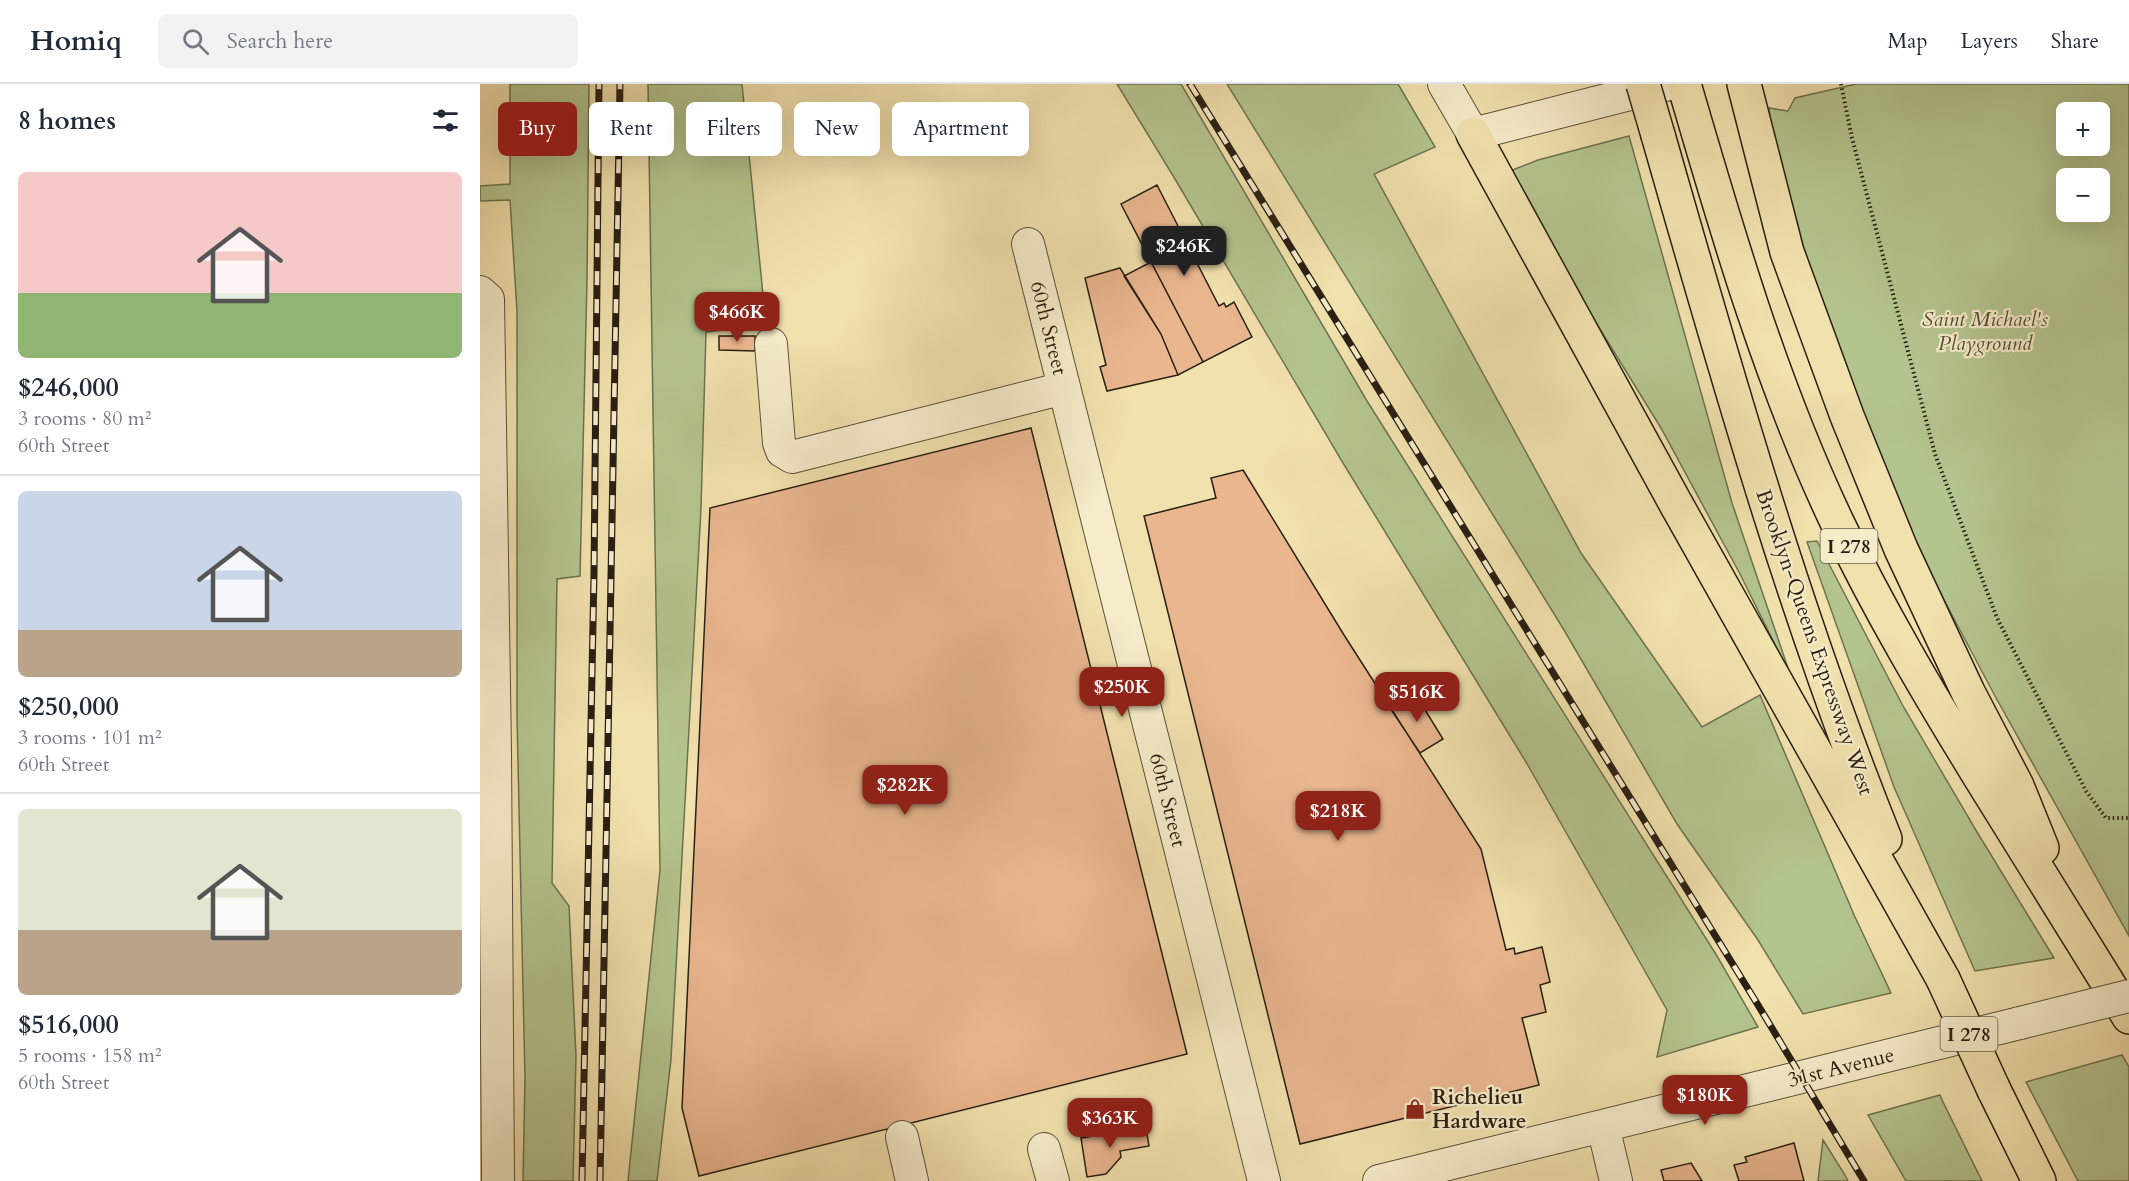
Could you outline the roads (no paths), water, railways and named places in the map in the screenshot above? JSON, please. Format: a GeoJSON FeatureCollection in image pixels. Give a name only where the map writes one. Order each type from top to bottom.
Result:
{"type":"FeatureCollection","features":[{"type":"Feature","properties":{"kind":"highway","name":"Brooklyn-Queens Expressway West"},"geometry":{"type":"LineString","coordinates":[[1643,84],[1756,471],[1806,627],[1867,795],[1943,979],[2039,1181]]}},
{"type":"Feature","properties":{"kind":"highway","name":"I 278"},"geometry":{"type":"LineString","coordinates":[[1684,84],[1737,259],[1769,354],[1791,416],[1836,520],[1860,570],[1913,665],[2129,1017]]}},
{"type":"Feature","properties":{"kind":"highway"},"geometry":{"type":"LineString","coordinates":[[1744,84],[1787,252],[1847,416],[1901,549],[1968,692],[2017,786],[2075,930]]}},
{"type":"Feature","properties":{"kind":"highway"},"geometry":{"type":"LineString","coordinates":[[1473,134],[1676,504],[1785,694],[1943,979]]}},
{"type":"Feature","properties":{"kind":"street"},"geometry":{"type":"LineString","coordinates":[[1444,84],[1473,134],[1669,84]]}},
{"type":"Feature","properties":{"kind":"street","name":"60th Street"},"geometry":{"type":"LineString","coordinates":[[1028,244],[1264,1181]]}},
{"type":"Feature","properties":{"kind":"street"},"geometry":{"type":"LineString","coordinates":[[484,295],[495,774],[498,1181]]}},
{"type":"Feature","properties":{"kind":"street"},"geometry":{"type":"LineString","coordinates":[[771,344],[779,443],[782,451],[792,457],[1064,388]]}},
{"type":"Feature","properties":{"kind":"street","name":"31st Avenue"},"geometry":{"type":"LineString","coordinates":[[1379,1181],[2129,996]]}},
{"type":"Feature","properties":{"kind":"street"},"geometry":{"type":"LineString","coordinates":[[1603,1126],[1616,1181]]}},
{"type":"Feature","properties":{"kind":"street"},"geometry":{"type":"LineString","coordinates":[[902,1137],[912,1181]]}},
{"type":"Feature","properties":{"kind":"street"},"geometry":{"type":"LineString","coordinates":[[1044,1149],[1053,1181]]}},
{"type":"Feature","properties":{"kind":"railway"},"geometry":{"type":"LineString","coordinates":[[582,1181],[594,573],[599,84]]}},
{"type":"Feature","properties":{"kind":"railway"},"geometry":{"type":"LineString","coordinates":[[600,1181],[620,84]]}},
{"type":"Feature","properties":{"kind":"railway"},"geometry":{"type":"LineString","coordinates":[[1190,84],[1758,1005],[1864,1181]]}},
{"type":"Feature","properties":{"kind":"place","name":"Richelieu Hardware"},"geometry":{"type":"Point","coordinates":[1415,1109]}},
{"type":"Feature","properties":{"kind":"park label","name":"Saint Michael's Playground"},"geometry":{"type":"Point","coordinates":[1985,331]}}]}
